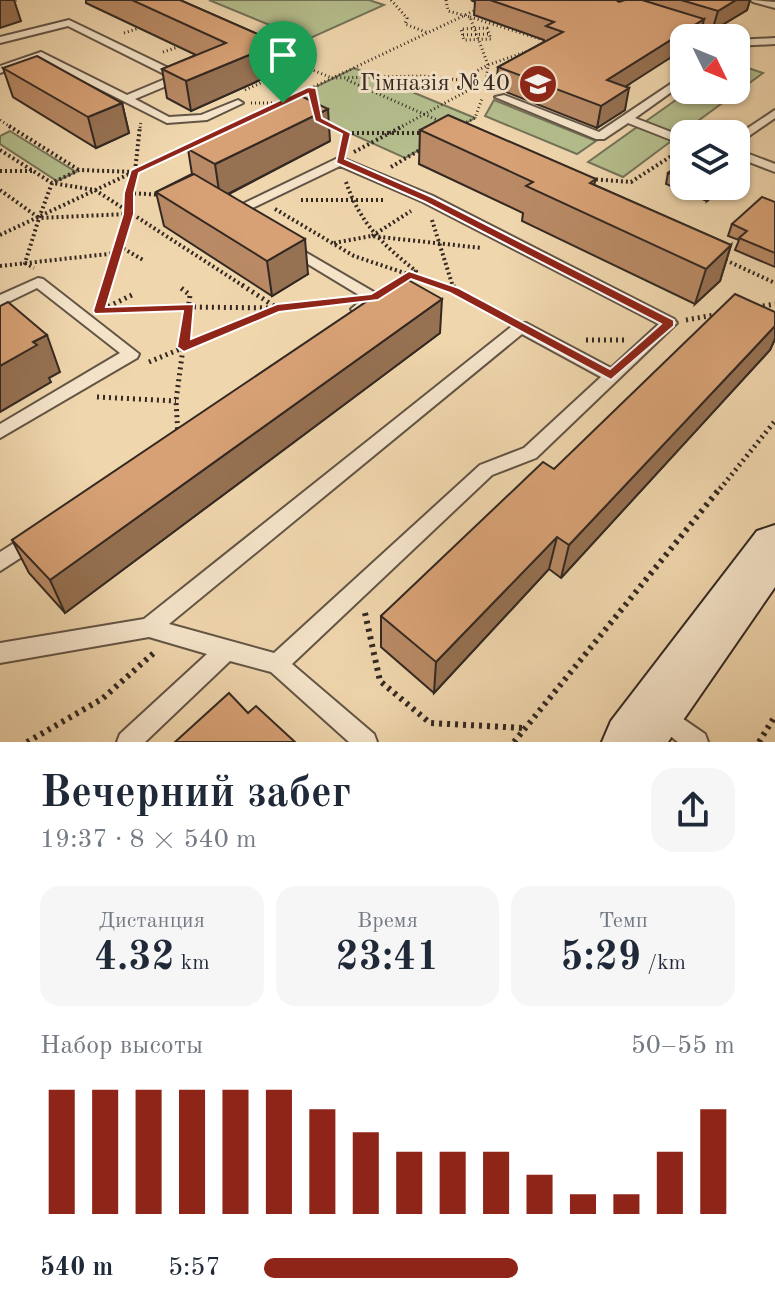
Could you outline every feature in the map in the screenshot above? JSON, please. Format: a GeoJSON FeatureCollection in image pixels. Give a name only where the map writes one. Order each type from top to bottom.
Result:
{"type":"FeatureCollection","features":[{"type":"Feature","properties":{"kind":"main road"},"geometry":{"type":"LineString","coordinates":[[643,726],[775,546]]}},
{"type":"Feature","properties":{"kind":"lane"},"geometry":{"type":"LineString","coordinates":[[756,0],[775,5]]}},
{"type":"Feature","properties":{"kind":"lane"},"geometry":{"type":"LineString","coordinates":[[0,40],[69,23],[179,77],[127,99]]}},
{"type":"Feature","properties":{"kind":"lane"},"geometry":{"type":"LineString","coordinates":[[750,42],[775,41]]}},
{"type":"Feature","properties":{"kind":"lane"},"geometry":{"type":"LineString","coordinates":[[0,70],[41,55],[167,120],[203,118],[238,103]]}},
{"type":"Feature","properties":{"kind":"lane"},"geometry":{"type":"LineString","coordinates":[[500,97],[600,137],[670,88]]}},
{"type":"Feature","properties":{"kind":"lane"},"geometry":{"type":"LineString","coordinates":[[750,131],[775,113]]}},
{"type":"Feature","properties":{"kind":"lane"},"geometry":{"type":"LineString","coordinates":[[627,119],[670,136]]}},
{"type":"Feature","properties":{"kind":"lane"},"geometry":{"type":"LineString","coordinates":[[750,158],[775,168]]}},
{"type":"Feature","properties":{"kind":"lane"},"geometry":{"type":"LineString","coordinates":[[245,220],[233,212],[340,161],[428,199],[669,323],[530,453],[486,470],[277,664]]}},
{"type":"Feature","properties":{"kind":"lane"},"geometry":{"type":"LineString","coordinates":[[271,236],[374,298],[341,320]]}},
{"type":"Feature","properties":{"kind":"lane"},"geometry":{"type":"LineString","coordinates":[[0,301],[38,282],[131,354],[0,432]]}},
{"type":"Feature","properties":{"kind":"lane"},"geometry":{"type":"LineString","coordinates":[[149,628],[521,327],[611,375]]}},
{"type":"Feature","properties":{"kind":"lane"},"geometry":{"type":"LineString","coordinates":[[0,563],[51,527]]}},
{"type":"Feature","properties":{"kind":"lane"},"geometry":{"type":"LineString","coordinates":[[0,653],[149,628],[277,664],[366,742]]}},
{"type":"Feature","properties":{"kind":"lane"},"geometry":{"type":"LineString","coordinates":[[128,742],[227,650]]}},
{"type":"Feature","properties":{"kind":"lane"},"geometry":{"type":"LineString","coordinates":[[643,726],[697,742]]}},
{"type":"Feature","properties":{"kind":"path"},"geometry":{"type":"LineString","coordinates":[[4,0],[9,2]]}},
{"type":"Feature","properties":{"kind":"path"},"geometry":{"type":"LineString","coordinates":[[0,5],[17,0]]}},
{"type":"Feature","properties":{"kind":"path"},"geometry":{"type":"LineString","coordinates":[[391,0],[403,11],[407,18],[405,24],[428,33]]}},
{"type":"Feature","properties":{"kind":"path"},"geometry":{"type":"LineString","coordinates":[[265,51],[332,78],[423,76],[460,80],[488,65],[551,43],[448,11],[446,0]]}},
{"type":"Feature","properties":{"kind":"path"},"geometry":{"type":"LineString","coordinates":[[0,235],[485,5]]}},
{"type":"Feature","properties":{"kind":"path"},"geometry":{"type":"LineString","coordinates":[[470,17],[488,65],[487,82],[475,118],[476,128]]}},
{"type":"Feature","properties":{"kind":"path"},"geometry":{"type":"LineString","coordinates":[[119,35],[139,28]]}},
{"type":"Feature","properties":{"kind":"path"},"geometry":{"type":"LineString","coordinates":[[487,28],[489,34],[478,37],[463,35],[461,29],[474,29],[487,28]]}},
{"type":"Feature","properties":{"kind":"path"},"geometry":{"type":"LineString","coordinates":[[520,60],[541,46]]}},
{"type":"Feature","properties":{"kind":"path"},"geometry":{"type":"LineString","coordinates":[[158,54],[178,47]]}},
{"type":"Feature","properties":{"kind":"path"},"geometry":{"type":"LineString","coordinates":[[280,57],[283,103]]}},
{"type":"Feature","properties":{"kind":"path"},"geometry":{"type":"LineString","coordinates":[[340,161],[509,68]]}},
{"type":"Feature","properties":{"kind":"path"},"geometry":{"type":"LineString","coordinates":[[343,78],[455,128],[475,118]]}},
{"type":"Feature","properties":{"kind":"path"},"geometry":{"type":"LineString","coordinates":[[311,88],[318,119],[347,133],[433,133]]}},
{"type":"Feature","properties":{"kind":"path"},"geometry":{"type":"LineString","coordinates":[[238,103],[283,103],[295,108]]}},
{"type":"Feature","properties":{"kind":"path"},"geometry":{"type":"LineString","coordinates":[[99,311],[128,214],[141,119]]}},
{"type":"Feature","properties":{"kind":"path"},"geometry":{"type":"LineString","coordinates":[[0,120],[79,170]]}},
{"type":"Feature","properties":{"kind":"path"},"geometry":{"type":"LineString","coordinates":[[247,120],[261,120]]}},
{"type":"Feature","properties":{"kind":"path"},"geometry":{"type":"LineString","coordinates":[[87,303],[99,311],[190,307],[277,308],[374,298],[416,271],[371,236],[352,201],[340,161],[347,133]]}},
{"type":"Feature","properties":{"kind":"path"},"geometry":{"type":"LineString","coordinates":[[376,177],[427,145]]}},
{"type":"Feature","properties":{"kind":"path"},"geometry":{"type":"LineString","coordinates":[[1,151],[52,183],[95,190],[277,308]]}},
{"type":"Feature","properties":{"kind":"path"},"geometry":{"type":"LineString","coordinates":[[587,179],[631,182],[670,157]]}},
{"type":"Feature","properties":{"kind":"path"},"geometry":{"type":"LineString","coordinates":[[25,263],[52,183],[79,170],[135,172]]}},
{"type":"Feature","properties":{"kind":"path"},"geometry":{"type":"LineString","coordinates":[[0,171],[34,171]]}},
{"type":"Feature","properties":{"kind":"path"},"geometry":{"type":"LineString","coordinates":[[0,190],[39,218],[128,214]]}},
{"type":"Feature","properties":{"kind":"path"},"geometry":{"type":"LineString","coordinates":[[129,193],[168,195]]}},
{"type":"Feature","properties":{"kind":"path"},"geometry":{"type":"LineString","coordinates":[[257,199],[428,199]]}},
{"type":"Feature","properties":{"kind":"path"},"geometry":{"type":"LineString","coordinates":[[257,199],[354,256],[454,290],[521,327]]}},
{"type":"Feature","properties":{"kind":"path"},"geometry":{"type":"LineString","coordinates":[[371,236],[428,199]]}},
{"type":"Feature","properties":{"kind":"path"},"geometry":{"type":"LineString","coordinates":[[428,199],[437,242],[454,290]]}},
{"type":"Feature","properties":{"kind":"path"},"geometry":{"type":"LineString","coordinates":[[334,243],[371,236],[539,256]]}},
{"type":"Feature","properties":{"kind":"path"},"geometry":{"type":"LineString","coordinates":[[0,266],[118,249],[143,260]]}},
{"type":"Feature","properties":{"kind":"path"},"geometry":{"type":"LineString","coordinates":[[719,257],[775,283]]}},
{"type":"Feature","properties":{"kind":"path"},"geometry":{"type":"LineString","coordinates":[[25,263],[38,271]]}},
{"type":"Feature","properties":{"kind":"path"},"geometry":{"type":"LineString","coordinates":[[178,436],[176,401],[190,307],[190,295],[181,288]]}},
{"type":"Feature","properties":{"kind":"path"},"geometry":{"type":"LineString","coordinates":[[99,311],[134,294]]}},
{"type":"Feature","properties":{"kind":"path"},"geometry":{"type":"LineString","coordinates":[[745,309],[775,304]]}},
{"type":"Feature","properties":{"kind":"path"},"geometry":{"type":"LineString","coordinates":[[146,363],[277,308]]}},
{"type":"Feature","properties":{"kind":"path"},"geometry":{"type":"LineString","coordinates":[[669,323],[730,312]]}},
{"type":"Feature","properties":{"kind":"path"},"geometry":{"type":"LineString","coordinates":[[547,341],[649,340]]}},
{"type":"Feature","properties":{"kind":"path"},"geometry":{"type":"LineString","coordinates":[[64,395],[176,401]]}},
{"type":"Feature","properties":{"kind":"path"},"geometry":{"type":"LineString","coordinates":[[514,742],[775,421]]}},
{"type":"Feature","properties":{"kind":"path"},"geometry":{"type":"LineString","coordinates":[[359,588],[380,681],[430,723],[525,728]]}},
{"type":"Feature","properties":{"kind":"path"},"geometry":{"type":"LineString","coordinates":[[27,742],[102,699],[175,635]]}},
{"type":"Feature","properties":{"kind":"path"},"geometry":{"type":"LineString","coordinates":[[759,742],[775,716]]}},
{"type":"Feature","properties":{"kind":"green space"},"geometry":{"type":"Polygon","coordinates":[[[209,0],[369,0],[384,5],[306,40],[209,0]]]}},
{"type":"Feature","properties":{"kind":"green space"},"geometry":{"type":"Polygon","coordinates":[[[354,68],[475,118],[405,158],[283,103],[354,68]]]}},
{"type":"Feature","properties":{"kind":"green space"},"geometry":{"type":"Polygon","coordinates":[[[750,69],[763,73],[750,83],[750,69]]]}},
{"type":"Feature","properties":{"kind":"green space"},"geometry":{"type":"Polygon","coordinates":[[[494,100],[596,141],[577,154],[485,116],[494,100]]]}},
{"type":"Feature","properties":{"kind":"green space"},"geometry":{"type":"Polygon","coordinates":[[[670,104],[721,104],[699,120],[670,120],[670,135],[642,124],[670,104]]]}},
{"type":"Feature","properties":{"kind":"green space"},"geometry":{"type":"Polygon","coordinates":[[[640,125],[670,137],[670,142],[623,177],[588,162],[640,125]]]}},
{"type":"Feature","properties":{"kind":"green space"},"geometry":{"type":"Polygon","coordinates":[[[10,131],[76,172],[57,181],[0,144],[0,136],[10,131]]]}},
{"type":"Feature","properties":{"kind":"building"},"geometry":{"type":"Polygon","coordinates":[[[132,0],[180,0],[278,43],[186,81],[162,69],[226,43],[132,0]]]}},
{"type":"Feature","properties":{"kind":"building"},"geometry":{"type":"Polygon","coordinates":[[[490,0],[642,0],[704,19],[696,24],[670,24],[670,40],[607,80],[629,88],[601,106],[498,67],[563,32],[546,26],[554,22],[490,0]]]}},
{"type":"Feature","properties":{"kind":"building"},"geometry":{"type":"Polygon","coordinates":[[[681,0],[736,0],[718,11],[681,0]]]}},
{"type":"Feature","properties":{"kind":"building"},"geometry":{"type":"Polygon","coordinates":[[[37,56],[122,103],[88,117],[3,68],[37,56]]]}},
{"type":"Feature","properties":{"kind":"building"},"geometry":{"type":"Polygon","coordinates":[[[301,96],[328,109],[215,164],[188,149],[301,96]]]}},
{"type":"Feature","properties":{"kind":"building"},"geometry":{"type":"Polygon","coordinates":[[[448,115],[596,179],[590,183],[731,245],[706,269],[526,186],[533,182],[420,130],[448,115]]]}},
{"type":"Feature","properties":{"kind":"building"},"geometry":{"type":"Polygon","coordinates":[[[194,174],[305,239],[267,261],[156,192],[194,174]]]}},
{"type":"Feature","properties":{"kind":"building"},"geometry":{"type":"Polygon","coordinates":[[[762,197],[775,202],[775,253],[739,238],[747,231],[732,224],[762,197]]]}},
{"type":"Feature","properties":{"kind":"building"},"geometry":{"type":"Polygon","coordinates":[[[403,277],[442,299],[50,580],[12,540],[403,277]]]}},
{"type":"Feature","properties":{"kind":"building"},"geometry":{"type":"Polygon","coordinates":[[[735,294],[775,312],[775,326],[569,545],[557,537],[436,662],[381,616],[543,462],[554,469],[735,294]]]}},
{"type":"Feature","properties":{"kind":"building"},"geometry":{"type":"Polygon","coordinates":[[[8,302],[47,335],[33,342],[37,345],[0,366],[0,306],[8,302]]]}},
{"type":"Feature","properties":{"kind":"building"},"geometry":{"type":"Polygon","coordinates":[[[229,693],[248,713],[256,706],[295,742],[175,742],[229,693]]]}},
{"type":"Feature","properties":{"kind":"place","name":"Гімназія №40"},"geometry":{"type":"Point","coordinates":[538,84]}},
{"type":"Feature","properties":{"kind":"route"},"geometry":{"type":"LineString","coordinates":[[311,88],[318,119],[347,133],[340,161],[428,199],[669,323],[611,375],[454,290],[409,275],[374,298],[277,308],[184,347],[190,307],[99,311],[128,214],[129,193],[135,172],[283,103],[311,88]]}}]}
